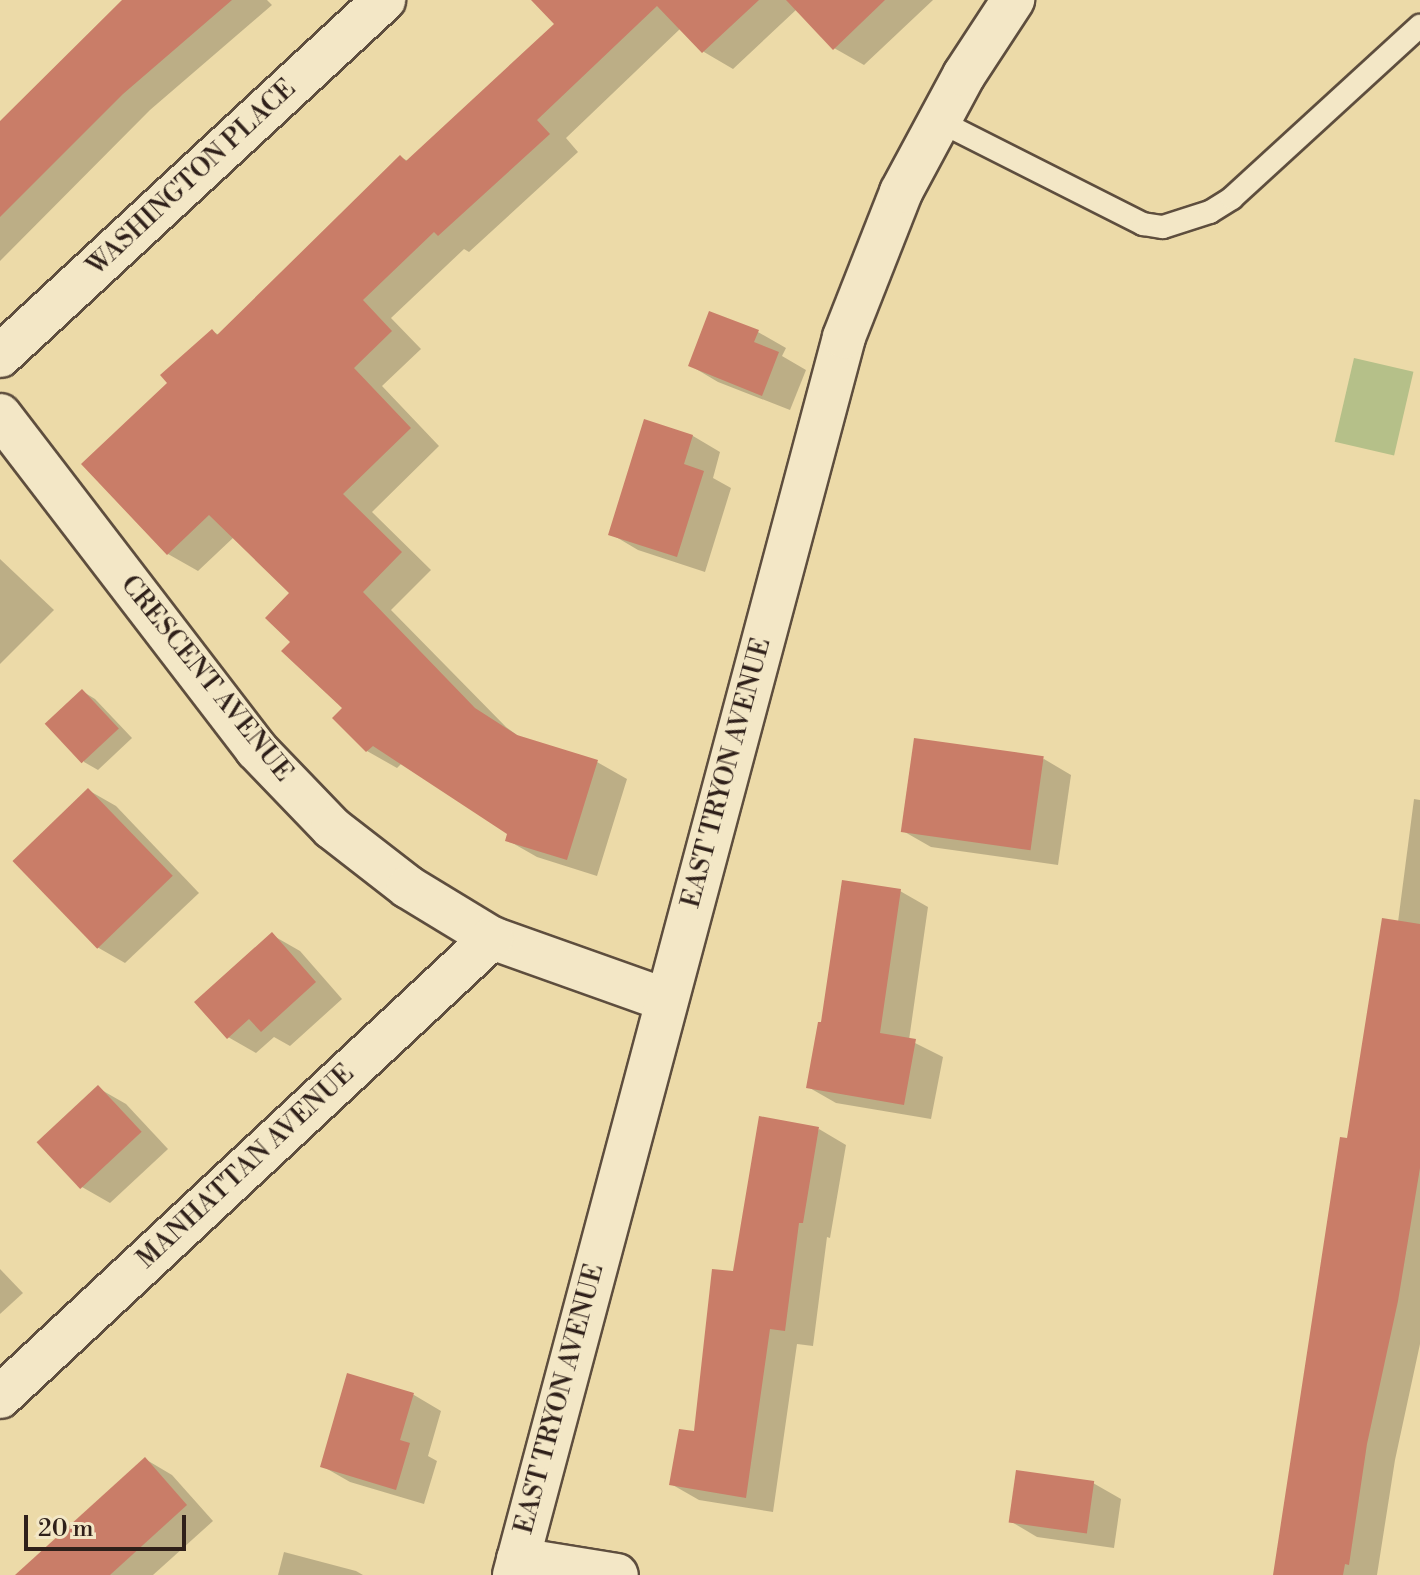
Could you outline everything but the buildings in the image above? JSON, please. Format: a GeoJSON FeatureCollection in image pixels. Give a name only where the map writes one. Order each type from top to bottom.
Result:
{"type":"FeatureCollection","features":[{"type":"Feature","properties":{"kind":"street","name":"WASHINGTON PLACE"},"geometry":{"type":"LineString","coordinates":[[0,356],[384,0]]}},
{"type":"Feature","properties":{"kind":"street","name":"EAST TRYON AVENUE"},"geometry":{"type":"LineString","coordinates":[[516,1567],[844,337],[901,192],[964,75],[1013,0]]}},
{"type":"Feature","properties":{"kind":"street","name":"CRESCENT AVENUE"},"geometry":{"type":"LineString","coordinates":[[0,415],[256,749],[332,828],[408,887],[492,938],[666,1000]]}},
{"type":"Feature","properties":{"kind":"street","name":"MANHATTAN AVENUE"},"geometry":{"type":"LineString","coordinates":[[0,1397],[492,938]]}},
{"type":"Feature","properties":{"kind":"street"},"geometry":{"type":"LineString","coordinates":[[516,1567],[617,1575]]}},
{"type":"Feature","properties":{"kind":"lane"},"geometry":{"type":"LineString","coordinates":[[939,121],[1143,224],[1163,227],[1210,212],[1232,198],[1420,26]]}},
{"type":"Feature","properties":{"kind":"green space"},"geometry":{"type":"Polygon","coordinates":[[[1354,358],[1413,372],[1394,456],[1335,442],[1354,358]]]}}]}
